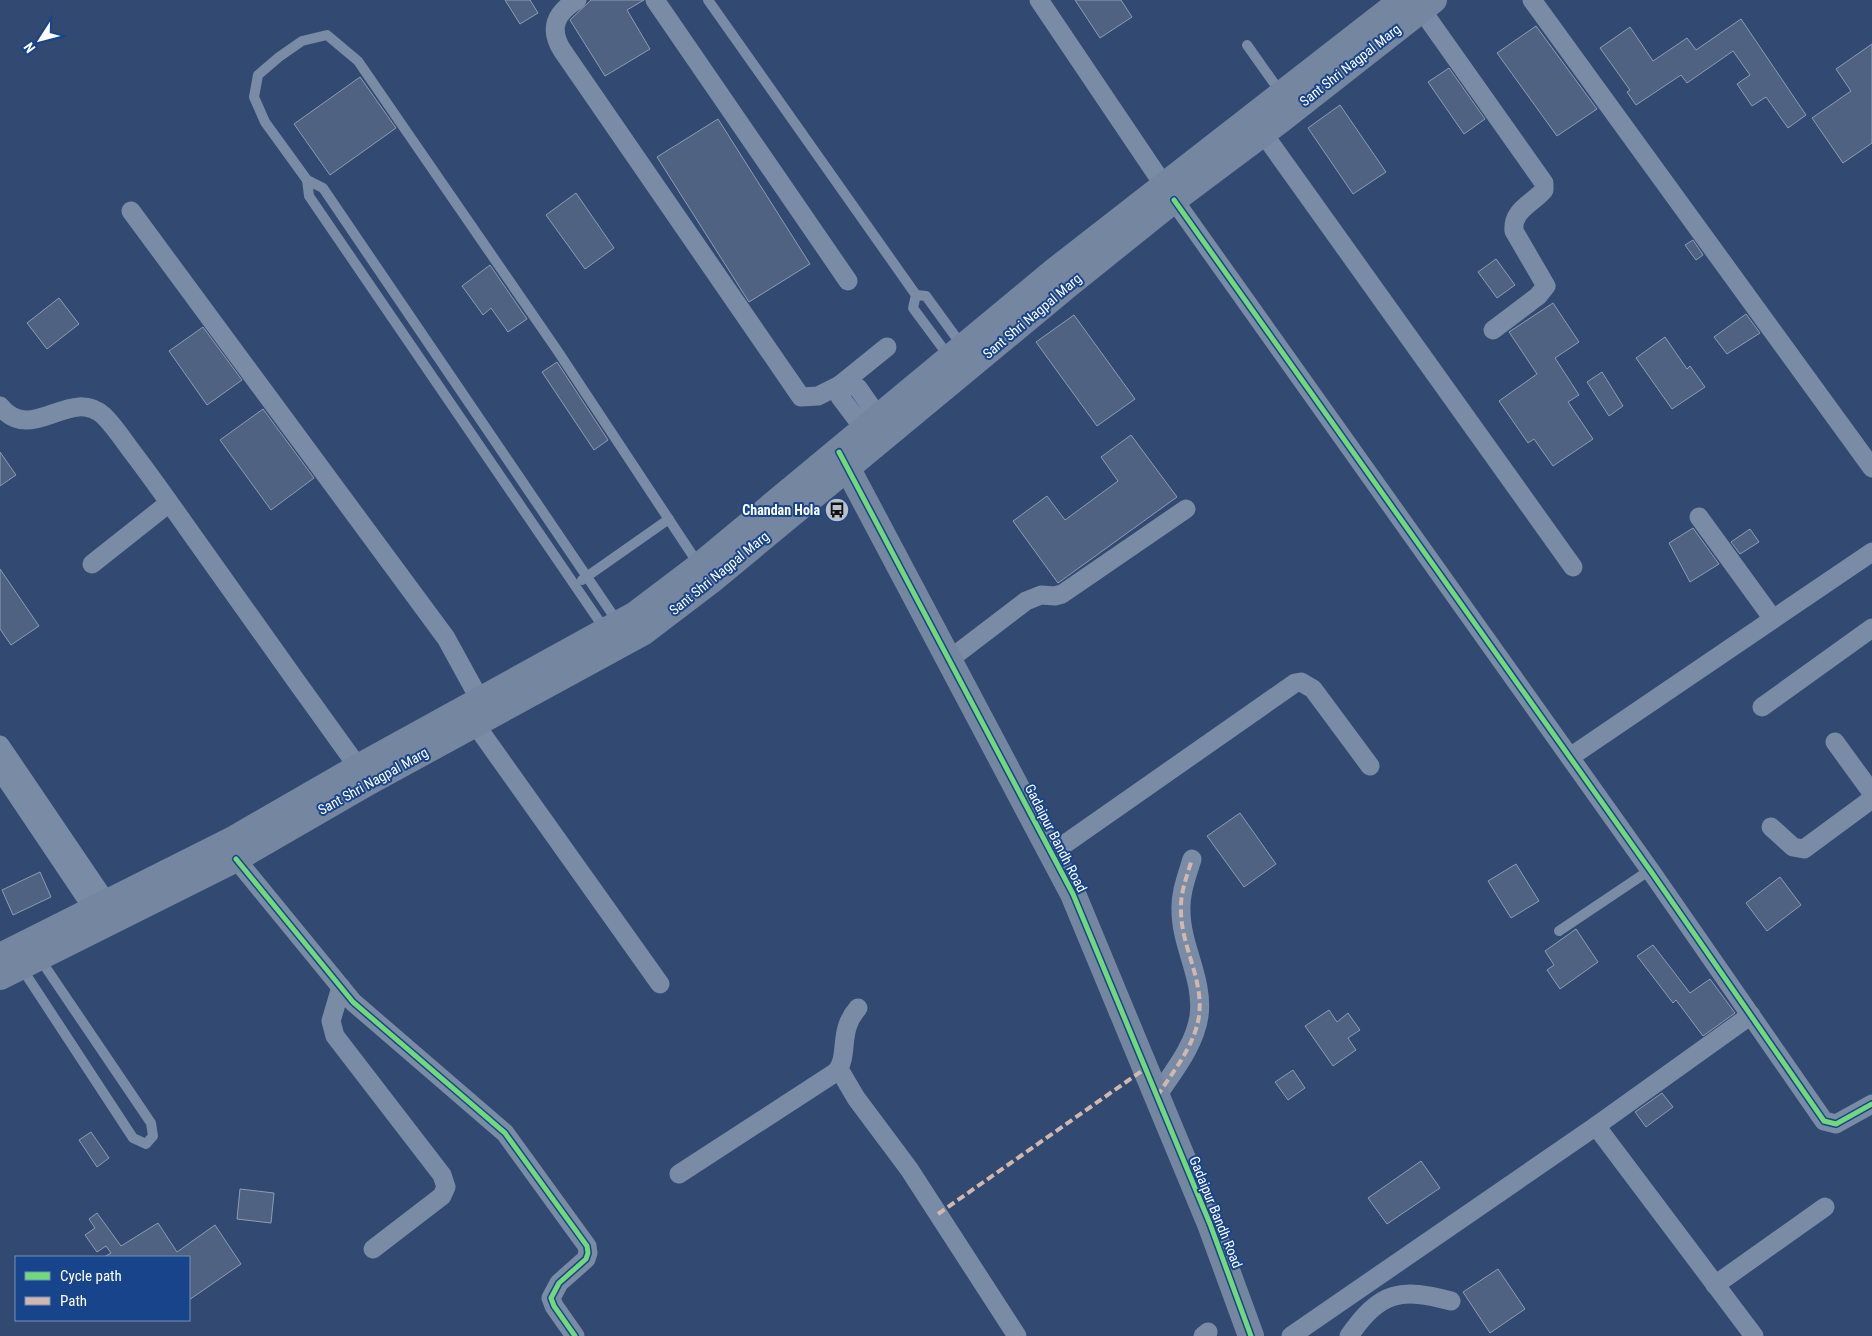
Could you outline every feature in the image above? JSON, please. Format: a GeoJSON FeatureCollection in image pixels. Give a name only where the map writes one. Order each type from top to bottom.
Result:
{"type":"FeatureCollection","features":[{"type":"Feature","properties":{"kind":"main road","name":"Sant Shri Nagpal Marg"},"geometry":{"type":"LineString","coordinates":[[15,965],[236,859],[478,712],[658,598],[844,460],[1067,286],[1168,192],[1281,92],[1419,3]]}},
{"type":"Feature","properties":{"kind":"main road","name":"Sant Shri Nagpal Marg"},"geometry":{"type":"LineString","coordinates":[[15,965],[101,907],[235,838],[358,767],[618,647],[670,614],[844,460],[872,424],[957,353],[1168,192],[1263,133],[1419,3]]}},
{"type":"Feature","properties":{"kind":"main road","name":"Gadaipur Bandh Road"},"geometry":{"type":"LineString","coordinates":[[844,460],[1073,894],[1210,1224],[1252,1336]]}},
{"type":"Feature","properties":{"kind":"street"},"geometry":{"type":"LineString","coordinates":[[577,0],[561,14],[556,23],[554,34],[573,67],[801,397],[818,396],[842,387],[887,347]]}},
{"type":"Feature","properties":{"kind":"street"},"geometry":{"type":"LineString","coordinates":[[655,0],[848,281]]}},
{"type":"Feature","properties":{"kind":"street"},"geometry":{"type":"LineString","coordinates":[[1039,0],[1168,192],[1650,870],[1824,1121],[1836,1124],[1872,1104]]}},
{"type":"Feature","properties":{"kind":"street"},"geometry":{"type":"LineString","coordinates":[[1532,0],[1872,468]]}},
{"type":"Feature","properties":{"kind":"street"},"geometry":{"type":"LineString","coordinates":[[1419,3],[1544,183],[1544,190],[1523,207],[1515,218],[1514,231],[1546,286],[1538,296],[1493,330]]}},
{"type":"Feature","properties":{"kind":"street"},"geometry":{"type":"LineString","coordinates":[[1263,133],[1573,567]]}},
{"type":"Feature","properties":{"kind":"street"},"geometry":{"type":"LineString","coordinates":[[131,211],[446,638],[478,712],[660,984]]}},
{"type":"Feature","properties":{"kind":"street"},"geometry":{"type":"LineString","coordinates":[[842,387],[840,397],[872,424]]}},
{"type":"Feature","properties":{"kind":"street"},"geometry":{"type":"LineString","coordinates":[[2,413],[16,419],[34,420],[75,406],[94,409],[114,428],[358,767]]}},
{"type":"Feature","properties":{"kind":"street"},"geometry":{"type":"LineString","coordinates":[[92,564],[169,503]]}},
{"type":"Feature","properties":{"kind":"street"},"geometry":{"type":"LineString","coordinates":[[950,659],[1014,609],[1041,595],[1056,596],[1062,594],[1186,510]]}},
{"type":"Feature","properties":{"kind":"street"},"geometry":{"type":"LineString","coordinates":[[1699,517],[1774,619]]}},
{"type":"Feature","properties":{"kind":"street"},"geometry":{"type":"LineString","coordinates":[[1570,758],[1872,552]]}},
{"type":"Feature","properties":{"kind":"street"},"geometry":{"type":"LineString","coordinates":[[1762,707],[1872,628]]}},
{"type":"Feature","properties":{"kind":"street"},"geometry":{"type":"LineString","coordinates":[[1052,853],[1295,683],[1301,682],[1313,689],[1370,766]]}},
{"type":"Feature","properties":{"kind":"street"},"geometry":{"type":"LineString","coordinates":[[1835,742],[1872,794]]}},
{"type":"Feature","properties":{"kind":"street"},"geometry":{"type":"LineString","coordinates":[[0,745],[101,907]]}},
{"type":"Feature","properties":{"kind":"street"},"geometry":{"type":"LineString","coordinates":[[0,770],[101,907]]}},
{"type":"Feature","properties":{"kind":"street"},"geometry":{"type":"LineString","coordinates":[[1771,827],[1793,847],[1804,849],[1872,799]]}},
{"type":"Feature","properties":{"kind":"street"},"geometry":{"type":"LineString","coordinates":[[236,859],[353,1002],[505,1133],[522,1153],[587,1246],[588,1253],[586,1259],[559,1283],[551,1298],[575,1336]]}},
{"type":"Feature","properties":{"kind":"street"},"geometry":{"type":"LineString","coordinates":[[1157,1096],[1191,1042],[1199,1016],[1200,1000],[1181,913],[1181,899],[1192,859]]}},
{"type":"Feature","properties":{"kind":"street"},"geometry":{"type":"LineString","coordinates":[[341,987],[331,1021],[335,1036],[442,1175],[446,1187],[442,1196],[373,1249]]}},
{"type":"Feature","properties":{"kind":"street"},"geometry":{"type":"LineString","coordinates":[[679,1174],[754,1127],[839,1069],[842,1060],[845,1031],[852,1015],[858,1008]]}},
{"type":"Feature","properties":{"kind":"street"},"geometry":{"type":"LineString","coordinates":[[1291,1336],[1596,1126],[1751,1015]]}},
{"type":"Feature","properties":{"kind":"street"},"geometry":{"type":"LineString","coordinates":[[839,1069],[856,1098],[914,1176],[1017,1336]]}},
{"type":"Feature","properties":{"kind":"street"},"geometry":{"type":"LineString","coordinates":[[1596,1126],[1754,1336]]}},
{"type":"Feature","properties":{"kind":"street"},"geometry":{"type":"LineString","coordinates":[[1716,1285],[1825,1207]]}},
{"type":"Feature","properties":{"kind":"street"},"geometry":{"type":"LineString","coordinates":[[1349,1336],[1369,1312],[1392,1296],[1407,1292],[1451,1301]]}},
{"type":"Feature","properties":{"kind":"lane"},"geometry":{"type":"LineString","coordinates":[[708,0],[916,295],[913,308],[957,353]]}},
{"type":"Feature","properties":{"kind":"lane"},"geometry":{"type":"LineString","coordinates":[[613,628],[587,577],[323,188],[307,180],[265,122],[254,97],[258,75],[279,57],[302,41],[327,35],[358,61],[557,350],[700,566]]}},
{"type":"Feature","properties":{"kind":"lane"},"geometry":{"type":"LineString","coordinates":[[1247,45],[1281,92]]}},
{"type":"Feature","properties":{"kind":"lane"},"geometry":{"type":"LineString","coordinates":[[307,180],[309,196],[575,585],[613,628]]}},
{"type":"Feature","properties":{"kind":"lane"},"geometry":{"type":"LineString","coordinates":[[916,295],[926,296],[957,353]]}},
{"type":"Feature","properties":{"kind":"lane"},"geometry":{"type":"LineString","coordinates":[[575,585],[669,518]]}},
{"type":"Feature","properties":{"kind":"lane"},"geometry":{"type":"LineString","coordinates":[[1559,930],[1650,870]]}},
{"type":"Feature","properties":{"kind":"lane"},"geometry":{"type":"LineString","coordinates":[[15,965],[151,1123],[153,1136],[146,1144],[133,1138],[15,965]]}},
{"type":"Feature","properties":{"kind":"building"},"geometry":{"type":"Polygon","coordinates":[[[505,0],[530,0],[538,13],[520,24],[505,0]]]}},
{"type":"Feature","properties":{"kind":"building"},"geometry":{"type":"Polygon","coordinates":[[[591,0],[644,0],[627,10],[650,49],[605,76],[570,20],[591,0]]]}},
{"type":"Feature","properties":{"kind":"building"},"geometry":{"type":"Polygon","coordinates":[[[1075,0],[1121,0],[1132,17],[1100,38],[1075,0]]]}},
{"type":"Feature","properties":{"kind":"building"},"geometry":{"type":"Polygon","coordinates":[[[1741,19],[1806,115],[1788,128],[1766,97],[1752,106],[1737,84],[1750,75],[1733,51],[1687,83],[1681,75],[1636,105],[1627,92],[1630,90],[1600,48],[1630,27],[1653,61],[1687,38],[1696,50],[1741,19]]]}},
{"type":"Feature","properties":{"kind":"building"},"geometry":{"type":"Polygon","coordinates":[[[1536,26],[1597,109],[1557,136],[1497,53],[1536,26]]]}},
{"type":"Feature","properties":{"kind":"building"},"geometry":{"type":"Polygon","coordinates":[[[1872,44],[1872,143],[1843,163],[1812,118],[1851,91],[1836,69],[1872,44]]]}},
{"type":"Feature","properties":{"kind":"building"},"geometry":{"type":"Polygon","coordinates":[[[1449,68],[1485,119],[1464,134],[1428,82],[1449,68]]]}},
{"type":"Feature","properties":{"kind":"building"},"geometry":{"type":"Polygon","coordinates":[[[360,77],[396,128],[330,175],[294,124],[360,77]]]}},
{"type":"Feature","properties":{"kind":"building"},"geometry":{"type":"Polygon","coordinates":[[[1340,105],[1386,172],[1353,194],[1308,128],[1340,105]]]}},
{"type":"Feature","properties":{"kind":"building"},"geometry":{"type":"Polygon","coordinates":[[[718,119],[810,264],[749,302],[657,157],[718,119]]]}},
{"type":"Feature","properties":{"kind":"building"},"geometry":{"type":"Polygon","coordinates":[[[576,193],[614,248],[585,269],[546,215],[576,193]]]}},
{"type":"Feature","properties":{"kind":"building"},"geometry":{"type":"Polygon","coordinates":[[[1693,240],[1703,255],[1696,260],[1685,245],[1693,240]]]}},
{"type":"Feature","properties":{"kind":"building"},"geometry":{"type":"Polygon","coordinates":[[[1496,259],[1515,285],[1497,298],[1478,272],[1496,259]]]}},
{"type":"Feature","properties":{"kind":"building"},"geometry":{"type":"Polygon","coordinates":[[[490,265],[527,319],[508,332],[491,308],[483,315],[462,286],[490,265]]]}},
{"type":"Feature","properties":{"kind":"building"},"geometry":{"type":"Polygon","coordinates":[[[59,298],[79,324],[47,349],[27,323],[59,298]]]}},
{"type":"Feature","properties":{"kind":"building"},"geometry":{"type":"Polygon","coordinates":[[[1553,303],[1579,342],[1555,358],[1579,395],[1568,402],[1593,439],[1553,466],[1534,439],[1528,443],[1499,401],[1537,374],[1509,332],[1553,303]]]}},
{"type":"Feature","properties":{"kind":"building"},"geometry":{"type":"Polygon","coordinates":[[[1746,314],[1760,333],[1727,354],[1714,337],[1746,314]]]}},
{"type":"Feature","properties":{"kind":"building"},"geometry":{"type":"Polygon","coordinates":[[[1074,315],[1135,399],[1097,426],[1036,342],[1074,315]]]}},
{"type":"Feature","properties":{"kind":"building"},"geometry":{"type":"Polygon","coordinates":[[[203,327],[242,380],[207,405],[169,351],[203,327]]]}},
{"type":"Feature","properties":{"kind":"building"},"geometry":{"type":"Polygon","coordinates":[[[1665,337],[1687,369],[1690,366],[1705,387],[1672,409],[1636,358],[1665,337]]]}},
{"type":"Feature","properties":{"kind":"building"},"geometry":{"type":"Polygon","coordinates":[[[557,362],[608,440],[594,450],[542,372],[557,362]]]}},
{"type":"Feature","properties":{"kind":"building"},"geometry":{"type":"Polygon","coordinates":[[[1602,372],[1623,406],[1609,416],[1587,382],[1602,372]]]}},
{"type":"Feature","properties":{"kind":"building"},"geometry":{"type":"Polygon","coordinates":[[[263,409],[314,478],[271,510],[220,440],[263,409]]]}},
{"type":"Feature","properties":{"kind":"building"},"geometry":{"type":"Polygon","coordinates":[[[1131,435],[1177,497],[1058,583],[1013,521],[1047,496],[1065,520],[1118,481],[1101,457],[1131,435]]]}},
{"type":"Feature","properties":{"kind":"building"},"geometry":{"type":"Polygon","coordinates":[[[0,452],[16,475],[0,486],[0,452]]]}},
{"type":"Feature","properties":{"kind":"building"},"geometry":{"type":"Polygon","coordinates":[[[1693,528],[1719,564],[1690,582],[1669,543],[1693,528]]]}},
{"type":"Feature","properties":{"kind":"building"},"geometry":{"type":"Polygon","coordinates":[[[1750,529],[1759,542],[1740,554],[1731,542],[1750,529]]]}},
{"type":"Feature","properties":{"kind":"building"},"geometry":{"type":"Polygon","coordinates":[[[0,569],[39,626],[11,645],[0,629],[0,569]]]}},
{"type":"Feature","properties":{"kind":"building"},"geometry":{"type":"Polygon","coordinates":[[[1240,813],[1276,864],[1244,887],[1207,836],[1240,813]]]}},
{"type":"Feature","properties":{"kind":"building"},"geometry":{"type":"Polygon","coordinates":[[[1516,864],[1539,901],[1511,918],[1488,881],[1516,864]]]}},
{"type":"Feature","properties":{"kind":"building"},"geometry":{"type":"Polygon","coordinates":[[[40,872],[51,897],[13,915],[2,890],[40,872]]]}},
{"type":"Feature","properties":{"kind":"building"},"geometry":{"type":"Polygon","coordinates":[[[1780,877],[1801,905],[1767,931],[1746,903],[1780,877]]]}},
{"type":"Feature","properties":{"kind":"building"},"geometry":{"type":"Polygon","coordinates":[[[1576,929],[1598,962],[1560,989],[1547,970],[1554,965],[1545,951],[1576,929]]]}},
{"type":"Feature","properties":{"kind":"building"},"geometry":{"type":"Polygon","coordinates":[[[1653,945],[1690,993],[1710,979],[1735,1013],[1703,1036],[1676,1000],[1673,1003],[1637,956],[1653,945]]]}},
{"type":"Feature","properties":{"kind":"building"},"geometry":{"type":"Polygon","coordinates":[[[1329,1010],[1337,1022],[1348,1013],[1360,1030],[1348,1038],[1356,1050],[1333,1066],[1305,1026],[1329,1010]]]}},
{"type":"Feature","properties":{"kind":"building"},"geometry":{"type":"Polygon","coordinates":[[[1293,1070],[1305,1088],[1288,1100],[1275,1082],[1293,1070]]]}},
{"type":"Feature","properties":{"kind":"building"},"geometry":{"type":"Polygon","coordinates":[[[1662,1093],[1673,1107],[1646,1127],[1635,1112],[1662,1093]]]}},
{"type":"Feature","properties":{"kind":"building"},"geometry":{"type":"Polygon","coordinates":[[[91,1132],[109,1158],[97,1167],[79,1140],[91,1132]]]}},
{"type":"Feature","properties":{"kind":"building"},"geometry":{"type":"Polygon","coordinates":[[[1421,1161],[1440,1188],[1387,1224],[1368,1198],[1421,1161]]]}},
{"type":"Feature","properties":{"kind":"building"},"geometry":{"type":"Polygon","coordinates":[[[240,1189],[274,1193],[271,1223],[237,1219],[240,1189]]]}},
{"type":"Feature","properties":{"kind":"building"},"geometry":{"type":"Polygon","coordinates":[[[97,1213],[121,1246],[158,1223],[177,1252],[215,1225],[241,1264],[190,1299],[190,1256],[106,1256],[111,1253],[106,1246],[97,1252],[85,1235],[95,1228],[89,1219],[97,1213]]]}},
{"type":"Feature","properties":{"kind":"building"},"geometry":{"type":"Polygon","coordinates":[[[1498,1269],[1525,1309],[1490,1333],[1463,1292],[1498,1269]]]}},
{"type":"Feature","properties":{"kind":"marked path"},"geometry":{"type":"LineString","coordinates":[[1157,1096],[1188,1048],[1197,1027],[1199,1016],[1200,1003],[1196,976],[1185,937],[1181,911],[1183,891],[1192,859]]}},
{"type":"Feature","properties":{"kind":"marked path"},"geometry":{"type":"LineString","coordinates":[[938,1214],[1146,1068]]}},
{"type":"Feature","properties":{"kind":"cycle path"},"geometry":{"type":"LineString","coordinates":[[1174,200],[1650,870],[1824,1121],[1836,1124],[1872,1104]]}},
{"type":"Feature","properties":{"kind":"cycle path"},"geometry":{"type":"LineString","coordinates":[[839,452],[1073,894],[1210,1224],[1251,1336]]}},
{"type":"Feature","properties":{"kind":"cycle path"},"geometry":{"type":"LineString","coordinates":[[236,859],[353,1002],[505,1133],[587,1246],[588,1253],[586,1259],[559,1283],[551,1298],[554,1306],[575,1336]]}},
{"type":"Feature","properties":{"kind":"place","name":"Chandan Hola"},"geometry":{"type":"Point","coordinates":[837,510]}}]}
